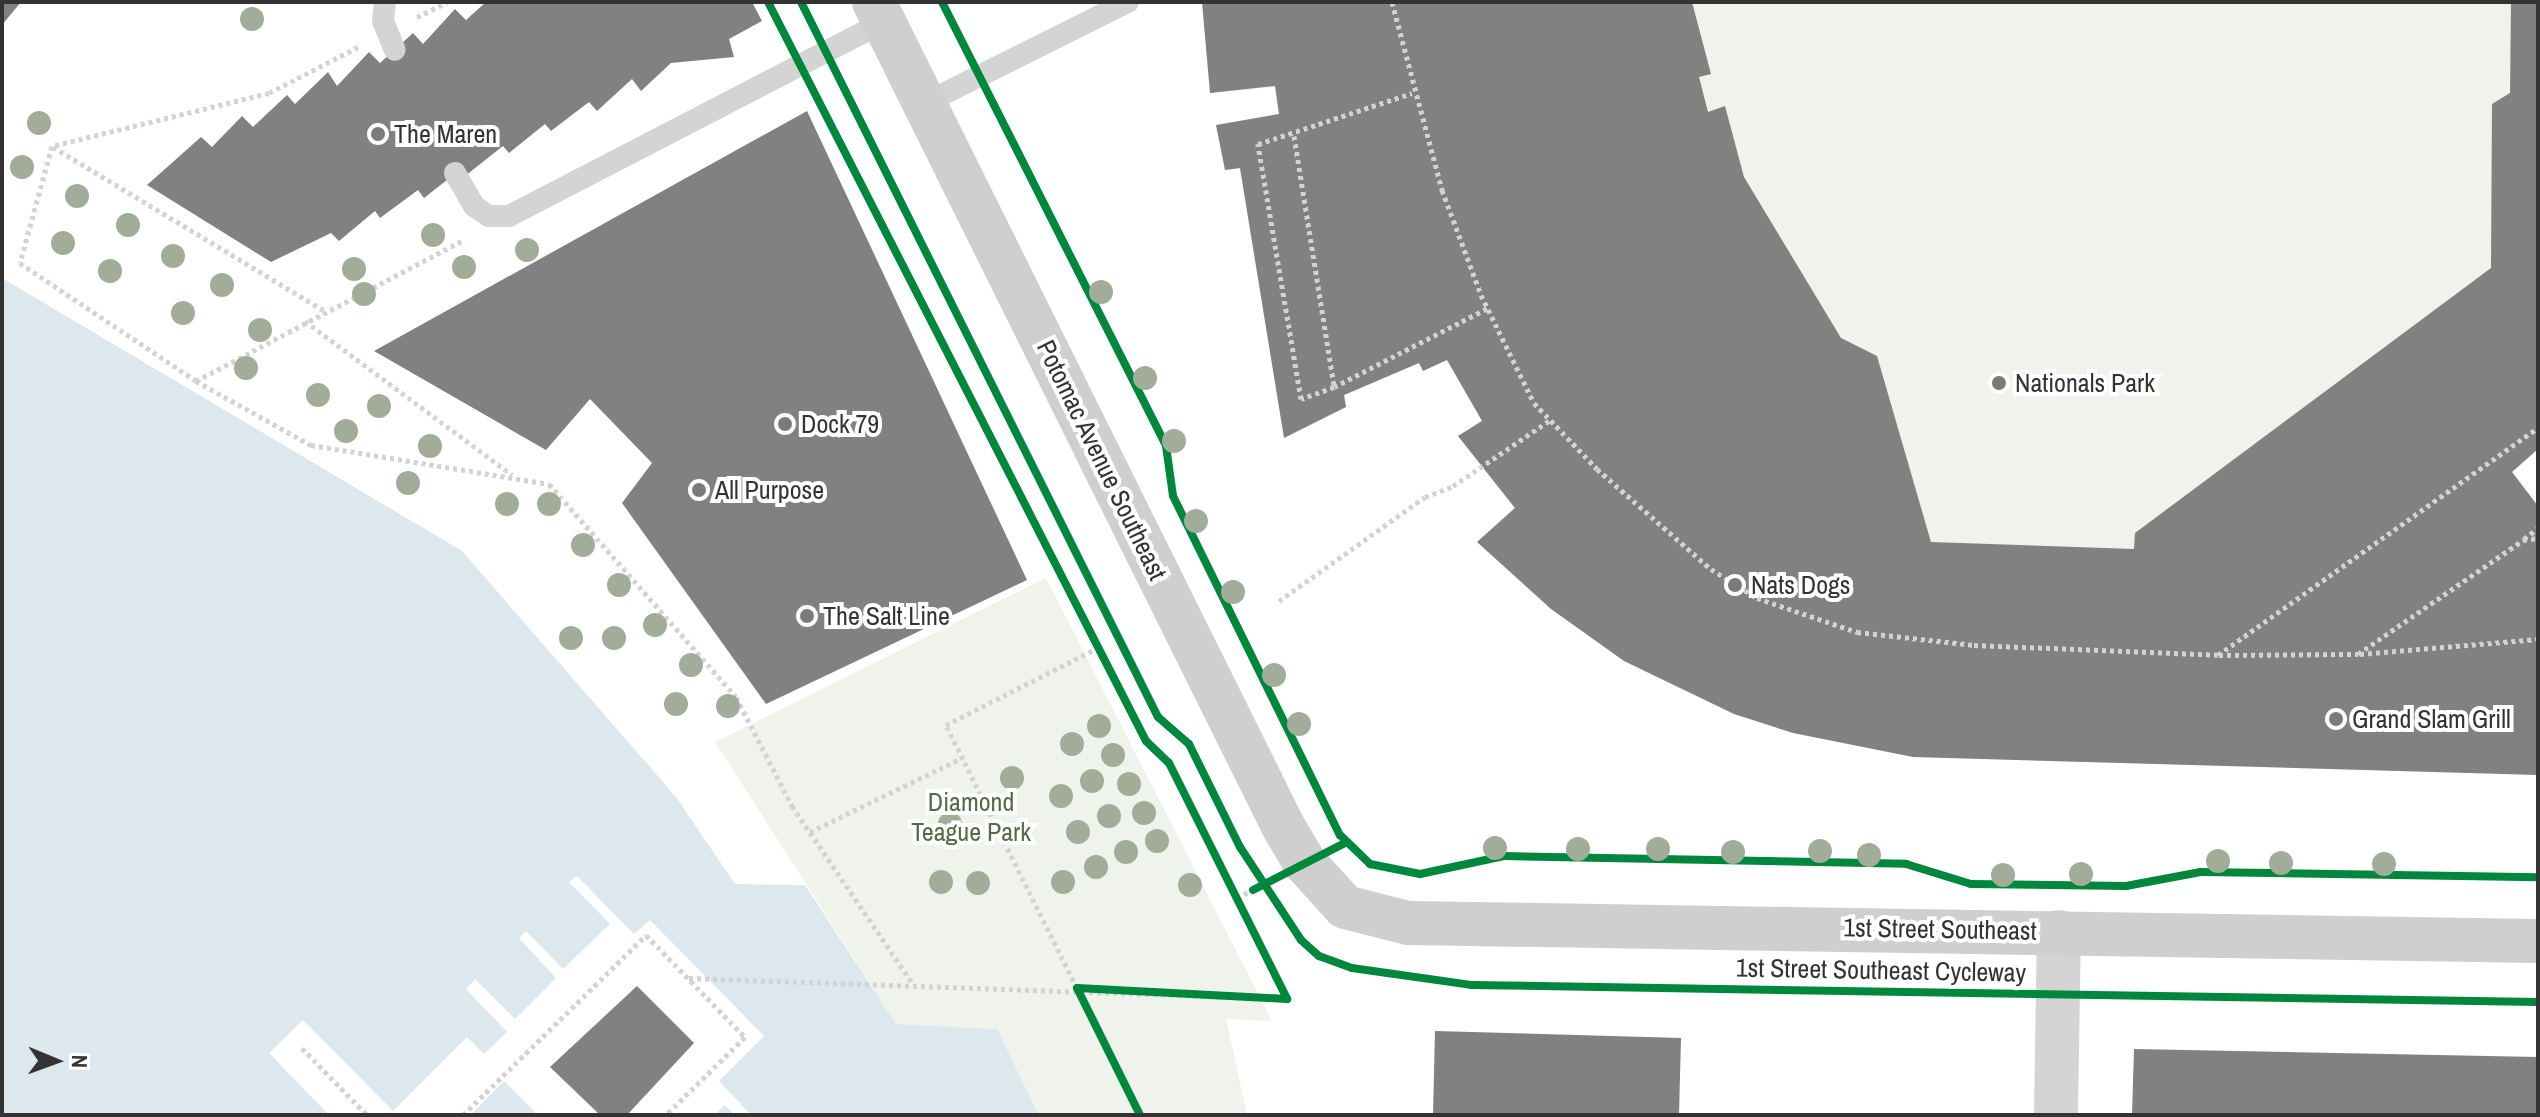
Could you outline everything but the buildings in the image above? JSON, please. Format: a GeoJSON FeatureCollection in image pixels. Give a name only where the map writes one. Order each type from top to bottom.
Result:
{"type":"FeatureCollection","features":[{"type":"Feature","properties":{"kind":"street","name":"Potomac Avenue Southeast"},"geometry":{"type":"LineString","coordinates":[[879,12],[1283,826],[1305,863],[1345,907]]}},
{"type":"Feature","properties":{"kind":"street","name":"1st Street Southeast"},"geometry":{"type":"LineString","coordinates":[[1345,907],[1408,923],[2538,941]]}},
{"type":"Feature","properties":{"kind":"street"},"geometry":{"type":"LineString","coordinates":[[2056,1115],[2059,932]]}},
{"type":"Feature","properties":{"kind":"lane"},"geometry":{"type":"LineString","coordinates":[[385,2],[391,41]]}},
{"type":"Feature","properties":{"kind":"lane"},"geometry":{"type":"LineString","coordinates":[[925,103],[1128,2]]}},
{"type":"Feature","properties":{"kind":"lane"},"geometry":{"type":"LineString","coordinates":[[455,173],[474,206],[489,216],[509,216],[879,12]]}},
{"type":"Feature","properties":{"kind":"path"},"geometry":{"type":"LineString","coordinates":[[52,146],[269,93],[391,41],[448,2]]}},
{"type":"Feature","properties":{"kind":"path"},"geometry":{"type":"LineString","coordinates":[[1392,2],[1412,93],[1442,190],[1488,308],[1534,403],[1711,569],[1757,598],[1857,632],[1974,645],[2218,655],[2358,654],[2538,639]]}},
{"type":"Feature","properties":{"kind":"path"},"geometry":{"type":"LineString","coordinates":[[1412,93],[1294,136],[1258,144],[1301,399],[1334,387],[1488,308]]}},
{"type":"Feature","properties":{"kind":"path"},"geometry":{"type":"LineString","coordinates":[[1294,136],[1334,387]]}},
{"type":"Feature","properties":{"kind":"path"},"geometry":{"type":"LineString","coordinates":[[52,146],[326,311]]}},
{"type":"Feature","properties":{"kind":"path"},"geometry":{"type":"LineString","coordinates":[[52,146],[20,263],[196,381],[311,445],[512,475],[549,484],[736,697],[810,832],[913,984]]}},
{"type":"Feature","properties":{"kind":"path"},"geometry":{"type":"LineString","coordinates":[[196,381],[509,216]]}},
{"type":"Feature","properties":{"kind":"path"},"geometry":{"type":"LineString","coordinates":[[305,321],[512,475]]}},
{"type":"Feature","properties":{"kind":"path"},"geometry":{"type":"LineString","coordinates":[[1279,601],[1425,497],[1453,486],[1550,420]]}},
{"type":"Feature","properties":{"kind":"path"},"geometry":{"type":"LineString","coordinates":[[2218,655],[2538,428]]}},
{"type":"Feature","properties":{"kind":"path"},"geometry":{"type":"LineString","coordinates":[[2358,654],[2538,528]]}},
{"type":"Feature","properties":{"kind":"path"},"geometry":{"type":"LineString","coordinates":[[2523,540],[2538,538]]}},
{"type":"Feature","properties":{"kind":"path"},"geometry":{"type":"LineString","coordinates":[[1084,1003],[946,725],[1099,647]]}},
{"type":"Feature","properties":{"kind":"path"},"geometry":{"type":"LineString","coordinates":[[810,832],[962,758]]}},
{"type":"Feature","properties":{"kind":"path"},"geometry":{"type":"LineString","coordinates":[[1263,883],[1269,892]]}},
{"type":"Feature","properties":{"kind":"path"},"geometry":{"type":"LineString","coordinates":[[1237,898],[1254,889]]}},
{"type":"Feature","properties":{"kind":"path"},"geometry":{"type":"LineString","coordinates":[[463,1115],[646,935],[745,1037],[666,1115]]}},
{"type":"Feature","properties":{"kind":"path"},"geometry":{"type":"LineString","coordinates":[[689,978],[1077,988],[1287,999]]}},
{"type":"Feature","properties":{"kind":"path"},"geometry":{"type":"LineString","coordinates":[[302,1048],[367,1115]]}},
{"type":"Feature","properties":{"kind":"green space","name":"Nationals Park"},"geometry":{"type":"Polygon","coordinates":[[[1202,2],[2538,2],[2538,449],[2512,472],[2538,506],[2538,775],[1913,757],[1793,733],[1734,714],[1624,661],[1551,609],[1477,542],[1514,508],[1458,436],[1482,420],[1447,360],[1423,371],[1419,363],[1345,395],[1346,407],[1284,438],[1240,169],[1225,170],[1216,125],[1279,114],[1275,87],[1210,93],[1202,2]]]}},
{"type":"Feature","properties":{"kind":"green space","name":"Diamond Teague Park"},"geometry":{"type":"Polygon","coordinates":[[[1046,578],[1272,1021],[1226,1019],[1247,1115],[1039,1115],[997,1029],[896,1024],[715,742],[1046,578]]]}},
{"type":"Feature","properties":{"kind":"shaded area"},"geometry":{"type":"Polygon","coordinates":[[[2,278],[462,551],[676,797],[735,884],[805,885],[896,1024],[997,1029],[1039,1115],[2,1115],[2,278]]]}},
{"type":"Feature","properties":{"kind":"pier"},"geometry":{"type":"Polygon","coordinates":[[[577,876],[634,934],[650,920],[764,1036],[719,1081],[751,1115],[734,1115],[725,1105],[714,1115],[538,1115],[504,1081],[470,1115],[329,1115],[269,1053],[303,1020],[393,1111],[467,1037],[484,1054],[507,1032],[466,989],[475,979],[515,1019],[556,978],[519,938],[526,931],[563,969],[610,924],[569,882],[577,876]]]}},
{"type":"Feature","properties":{"kind":"cycle path"},"geometry":{"type":"LineString","coordinates":[[768,2],[1146,741],[1169,763],[1287,999],[1077,988],[1140,1115]]}},
{"type":"Feature","properties":{"kind":"cycle path","name":"1st Street Southeast Cycleway"},"geometry":{"type":"LineString","coordinates":[[801,2],[1158,717],[1189,744],[1240,847],[1301,940],[1319,956],[1352,968],[1471,985],[2538,1002]]}},
{"type":"Feature","properties":{"kind":"cycle path"},"geometry":{"type":"LineString","coordinates":[[942,2],[1166,446],[1173,496],[1340,835],[1370,864],[1420,874],[1504,856],[1906,864],[1971,884],[2126,886],[2201,872],[2538,877]]}},
{"type":"Feature","properties":{"kind":"cycle path"},"geometry":{"type":"LineString","coordinates":[[1253,890],[1345,843]]}},
{"type":"Feature","properties":{"kind":"place","name":"The Maren"},"geometry":{"type":"Point","coordinates":[378,134]}},
{"type":"Feature","properties":{"kind":"place","name":"Nationals Park"},"geometry":{"type":"Point","coordinates":[1999,383]}},
{"type":"Feature","properties":{"kind":"place","name":"Dock 79"},"geometry":{"type":"Point","coordinates":[785,424]}},
{"type":"Feature","properties":{"kind":"place","name":"All Purpose"},"geometry":{"type":"Point","coordinates":[699,490]}},
{"type":"Feature","properties":{"kind":"place","name":"Nats Dogs"},"geometry":{"type":"Point","coordinates":[1735,585]}},
{"type":"Feature","properties":{"kind":"place","name":"The Salt Line"},"geometry":{"type":"Point","coordinates":[807,616]}},
{"type":"Feature","properties":{"kind":"place","name":"Grand Slam Grill"},"geometry":{"type":"Point","coordinates":[2336,719]}}]}
